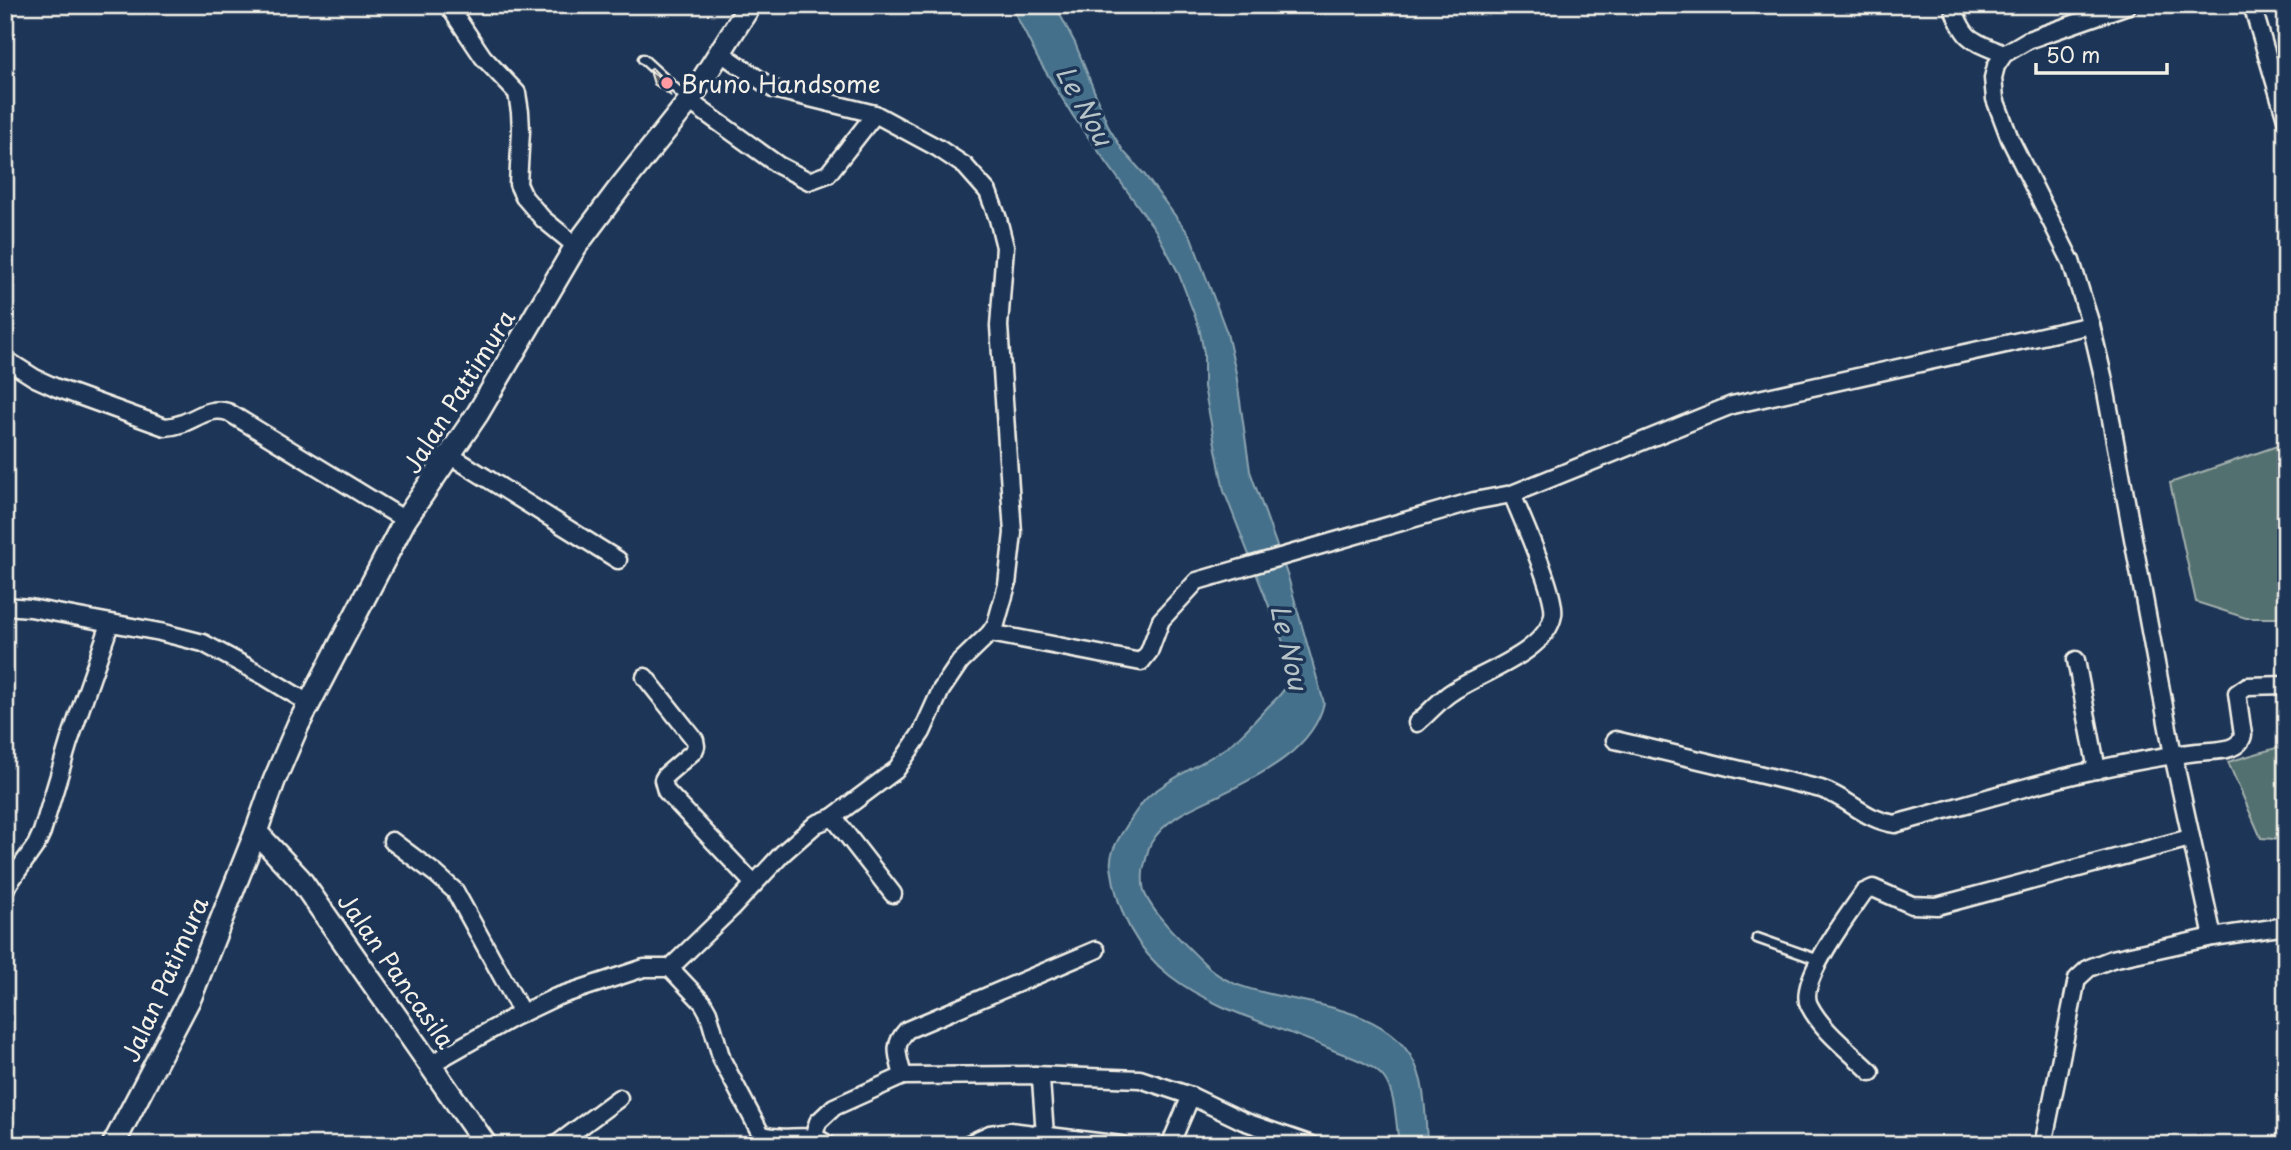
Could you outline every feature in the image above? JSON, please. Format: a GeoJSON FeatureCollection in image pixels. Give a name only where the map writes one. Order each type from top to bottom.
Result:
{"type":"FeatureCollection","features":[{"type":"Feature","properties":{"kind":"main road","name":"Jalan Pattimura"},"geometry":{"type":"LineString","coordinates":[[256,832],[274,781],[310,704],[405,520],[451,456],[515,354],[576,246],[689,101],[750,5]]}},
{"type":"Feature","properties":{"kind":"main road","name":"Jalan Pancasila"},"geometry":{"type":"LineString","coordinates":[[256,832],[300,879],[486,1145]]}},
{"type":"Feature","properties":{"kind":"main road","name":"Jalan Patimura"},"geometry":{"type":"LineString","coordinates":[[113,1145],[191,996],[256,832]]}},
{"type":"Feature","properties":{"kind":"street"},"geometry":{"type":"LineString","coordinates":[[448,5],[483,57],[517,93],[521,131],[518,184],[524,197],[543,219],[576,246]]}},
{"type":"Feature","properties":{"kind":"street"},"geometry":{"type":"LineString","coordinates":[[1952,5],[1961,30],[1970,40],[2004,54]]}},
{"type":"Feature","properties":{"kind":"street"},"geometry":{"type":"LineString","coordinates":[[2128,5],[2028,40],[2004,54],[1996,66],[1993,78],[1995,99],[2010,139],[2071,261],[2091,325],[2103,376],[2190,838],[2213,937]]}},
{"type":"Feature","properties":{"kind":"street"},"geometry":{"type":"LineString","coordinates":[[2252,5],[2286,119]]}},
{"type":"Feature","properties":{"kind":"street"},"geometry":{"type":"LineString","coordinates":[[431,1064],[556,997],[644,968],[670,968],[783,853],[816,824],[832,817],[895,770],[922,732],[941,691],[960,662],[996,624],[1007,585],[1013,533],[999,326],[1004,247],[988,192],[965,166],[875,114],[773,89],[721,53]]}},
{"type":"Feature","properties":{"kind":"street"},"geometry":{"type":"LineString","coordinates":[[689,101],[778,165],[809,181],[828,174],[875,114]]}},
{"type":"Feature","properties":{"kind":"street"},"geometry":{"type":"LineString","coordinates":[[990,633],[1141,662],[1149,652],[1161,620],[1196,581],[1474,501],[1512,494],[1732,405],[2091,325]]}},
{"type":"Feature","properties":{"kind":"street"},"geometry":{"type":"LineString","coordinates":[[5,359],[57,388],[165,427],[183,425],[205,412],[217,409],[228,412],[405,520]]}},
{"type":"Feature","properties":{"kind":"street"},"geometry":{"type":"LineString","coordinates":[[451,456],[618,560]]}},
{"type":"Feature","properties":{"kind":"street"},"geometry":{"type":"LineString","coordinates":[[1418,723],[1449,694],[1528,650],[1545,634],[1554,614],[1551,596],[1512,494]]}},
{"type":"Feature","properties":{"kind":"street"},"geometry":{"type":"LineString","coordinates":[[5,606],[30,608],[203,643],[254,669],[310,704]]}},
{"type":"Feature","properties":{"kind":"street"},"geometry":{"type":"LineString","coordinates":[[5,889],[29,857],[42,832],[69,742],[110,624]]}},
{"type":"Feature","properties":{"kind":"street"},"geometry":{"type":"LineString","coordinates":[[2076,660],[2097,770]]}},
{"type":"Feature","properties":{"kind":"street"},"geometry":{"type":"LineString","coordinates":[[645,677],[695,740],[694,751],[663,780],[666,791],[754,884]]}},
{"type":"Feature","properties":{"kind":"street"},"geometry":{"type":"LineString","coordinates":[[1615,740],[1821,789],[1836,794],[1867,816],[1895,824],[2097,770],[2174,755],[2232,748],[2238,745],[2243,735],[2237,692],[2248,686],[2286,685]]}},
{"type":"Feature","properties":{"kind":"street"},"geometry":{"type":"LineString","coordinates":[[832,817],[892,894]]}},
{"type":"Feature","properties":{"kind":"street"},"geometry":{"type":"LineString","coordinates":[[1871,1072],[1826,1028],[1807,1003],[1807,989],[1819,960],[1864,892],[1873,888],[1912,905],[1937,906],[2190,838]]}},
{"type":"Feature","properties":{"kind":"street"},"geometry":{"type":"LineString","coordinates":[[392,841],[436,873],[454,891],[523,1013]]}},
{"type":"Feature","properties":{"kind":"street"},"geometry":{"type":"LineString","coordinates":[[2043,1145],[2077,979],[2089,968],[2112,959],[2213,937],[2286,926]]}},
{"type":"Feature","properties":{"kind":"street"},"geometry":{"type":"LineString","coordinates":[[903,1076],[897,1049],[899,1039],[907,1030],[1096,950]]}},
{"type":"Feature","properties":{"kind":"street"},"geometry":{"type":"LineString","coordinates":[[670,968],[703,1003],[722,1060],[761,1134],[770,1139],[820,1141],[818,1122],[834,1107],[903,1076],[1035,1075],[1132,1077],[1191,1096],[1243,1121],[1312,1145]]}},
{"type":"Feature","properties":{"kind":"street"},"geometry":{"type":"LineString","coordinates":[[1035,1075],[1041,1080],[1045,1135]]}},
{"type":"Feature","properties":{"kind":"street"},"geometry":{"type":"LineString","coordinates":[[1170,1145],[1191,1096]]}},
{"type":"Feature","properties":{"kind":"street"},"geometry":{"type":"LineString","coordinates":[[556,1145],[619,1098]]}},
{"type":"Feature","properties":{"kind":"street"},"geometry":{"type":"LineString","coordinates":[[966,1145],[990,1134],[1010,1131],[1121,1145]]}},
{"type":"Feature","properties":{"kind":"lane"},"geometry":{"type":"LineString","coordinates":[[643,59],[689,101]]}},
{"type":"Feature","properties":{"kind":"lane"},"geometry":{"type":"LineString","coordinates":[[1757,938],[1819,960]]}},
{"type":"Feature","properties":{"kind":"green space"},"geometry":{"type":"Polygon","coordinates":[[[2286,443],[2286,618],[2246,618],[2196,602],[2170,483],[2286,443]]]}},
{"type":"Feature","properties":{"kind":"green space"},"geometry":{"type":"Polygon","coordinates":[[[2286,745],[2286,840],[2261,838],[2228,762],[2286,745]]]}},
{"type":"Feature","properties":{"kind":"water","name":"Le Nou"},"geometry":{"type":"Polygon","coordinates":[[[1011,5],[1055,5],[1075,43],[1109,128],[1124,152],[1191,237],[1227,333],[1236,373],[1250,471],[1288,577],[1324,703],[1309,734],[1283,759],[1252,779],[1182,814],[1157,834],[1150,845],[1144,866],[1145,894],[1171,930],[1211,970],[1226,980],[1251,989],[1339,1009],[1381,1027],[1399,1041],[1412,1058],[1421,1081],[1427,1145],[1399,1145],[1391,1092],[1379,1072],[1350,1057],[1221,1006],[1190,989],[1162,969],[1138,943],[1121,909],[1111,858],[1117,841],[1135,813],[1150,795],[1237,739],[1279,696],[1288,682],[1288,655],[1224,491],[1204,387],[1204,353],[1199,327],[1178,272],[1156,231],[1073,116],[1038,59],[1011,5]]]}},
{"type":"Feature","properties":{"kind":"building"},"geometry":{"type":"Polygon","coordinates":[[[652,68],[666,82],[650,71],[652,68]]]}},
{"type":"Feature","properties":{"kind":"place","name":"Bruno Handsome"},"geometry":{"type":"Point","coordinates":[667,83]}}]}
